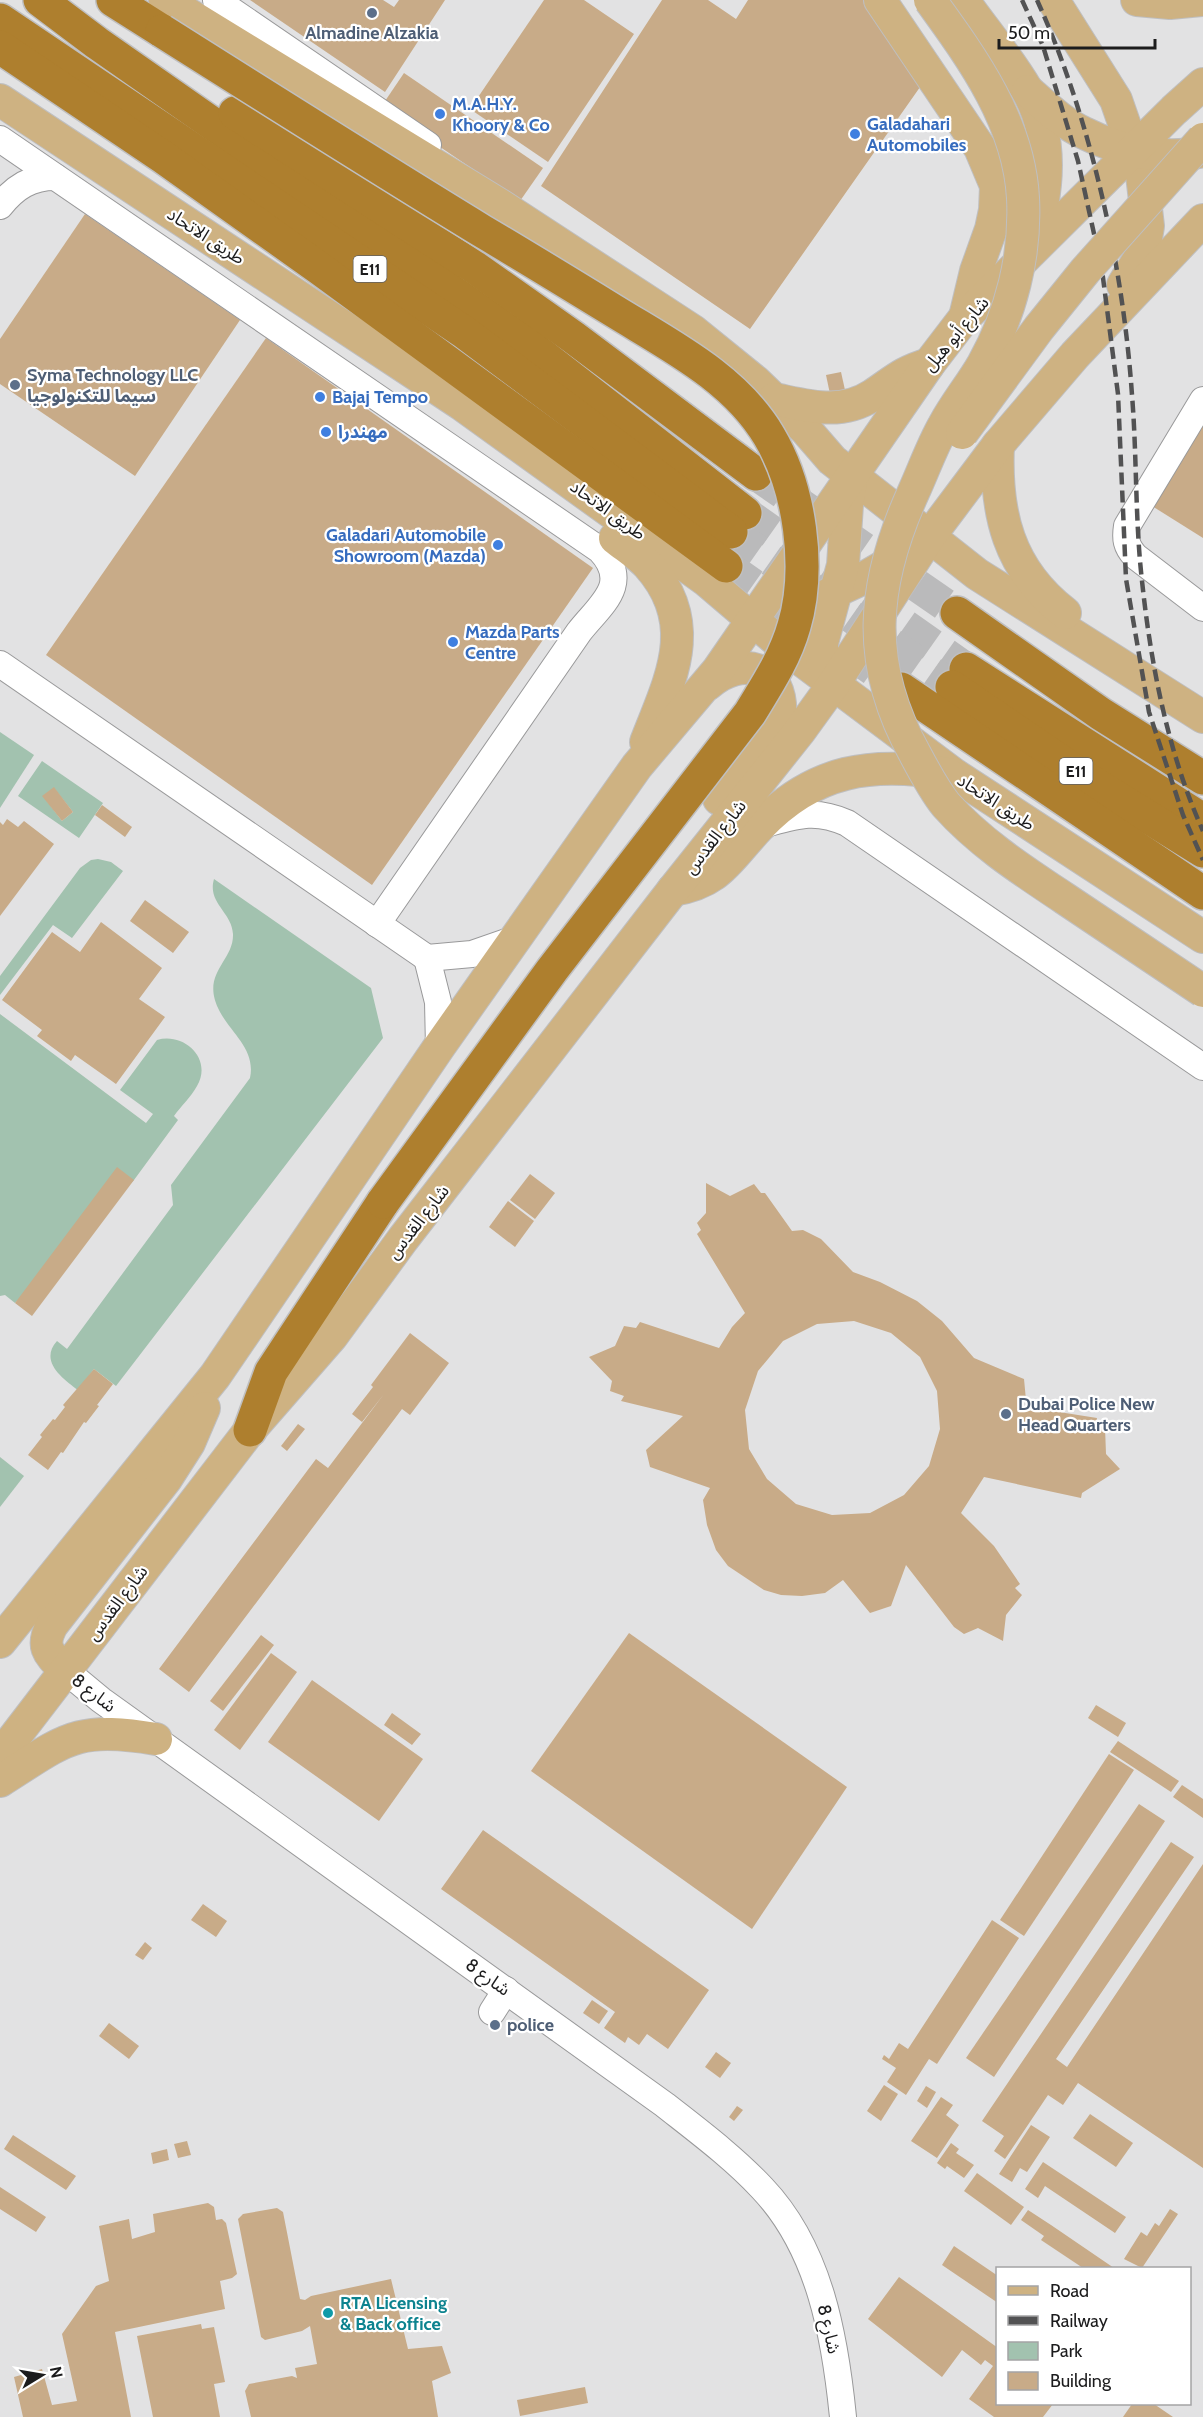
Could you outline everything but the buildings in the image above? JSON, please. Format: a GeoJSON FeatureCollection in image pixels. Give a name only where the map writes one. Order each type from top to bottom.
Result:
{"type":"FeatureCollection","features":[{"type":"Feature","properties":{"kind":"highway","name":"E11"},"geometry":{"type":"LineString","coordinates":[[0,20],[464,332],[738,522],[533,348],[97,43],[40,0]]}},
{"type":"Feature","properties":{"kind":"highway"},"geometry":{"type":"LineString","coordinates":[[113,0],[164,16],[425,196],[707,370],[745,402],[770,436],[790,484],[799,528],[802,577],[794,626],[777,670],[755,704],[552,970],[383,1202],[271,1372],[250,1430]]}},
{"type":"Feature","properties":{"kind":"highway"},"geometry":{"type":"LineString","coordinates":[[97,43],[140,56],[177,75],[474,267],[573,337],[756,474]]}},
{"type":"Feature","properties":{"kind":"highway"},"geometry":{"type":"LineString","coordinates":[[0,47],[375,307],[726,566]]}},
{"type":"Feature","properties":{"kind":"highway"},"geometry":{"type":"LineString","coordinates":[[957,613],[1101,714],[1203,778]]}},
{"type":"Feature","properties":{"kind":"highway","name":"E11"},"geometry":{"type":"LineString","coordinates":[[1203,820],[959,678],[1087,778],[1203,851]]}},
{"type":"Feature","properties":{"kind":"highway"},"geometry":{"type":"LineString","coordinates":[[901,689],[1203,893]]}},
{"type":"Feature","properties":{"kind":"main road"},"geometry":{"type":"LineString","coordinates":[[880,0],[980,148],[996,186],[991,229],[976,271],[965,317]]}},
{"type":"Feature","properties":{"kind":"main road"},"geometry":{"type":"LineString","coordinates":[[930,0],[964,48],[1001,112],[1019,167],[1023,196],[1023,225],[1020,261],[1010,302],[997,337],[945,423],[905,510],[893,545],[883,582],[879,620],[880,659],[889,696],[903,734],[923,770],[945,803],[975,834],[1007,859],[1203,991]]}},
{"type":"Feature","properties":{"kind":"main road"},"geometry":{"type":"LineString","coordinates":[[963,0],[1027,91],[1043,138],[1047,164],[1044,199],[1029,254]]}},
{"type":"Feature","properties":{"kind":"main road"},"geometry":{"type":"LineString","coordinates":[[1053,0],[1116,100],[1135,150],[1146,198],[1148,226],[1144,251],[1075,355]]}},
{"type":"Feature","properties":{"kind":"main road"},"geometry":{"type":"LineString","coordinates":[[1137,0],[1170,3],[1203,0]]}},
{"type":"Feature","properties":{"kind":"main road"},"geometry":{"type":"LineString","coordinates":[[164,16],[500,205],[693,331],[731,360],[774,399],[806,430],[832,460],[977,574],[1203,717]]}},
{"type":"Feature","properties":{"kind":"main road","name":"شارع أبو هيل"},"geometry":{"type":"LineString","coordinates":[[751,619],[853,476],[873,443],[965,317],[1203,84]]}},
{"type":"Feature","properties":{"kind":"main road"},"geometry":{"type":"LineString","coordinates":[[1027,91],[1083,133],[1135,150],[1164,155],[1182,155],[1203,151]]}},
{"type":"Feature","properties":{"kind":"main road","name":"طريق الاتحاد"},"geometry":{"type":"LineString","coordinates":[[0,99],[462,404],[707,581],[833,685],[955,775],[1203,937]]}},
{"type":"Feature","properties":{"kind":"main road"},"geometry":{"type":"LineString","coordinates":[[915,489],[976,414],[1039,328],[1085,271],[1203,139]]}},
{"type":"Feature","properties":{"kind":"main road"},"geometry":{"type":"LineString","coordinates":[[833,685],[929,537],[998,445],[1075,355],[1203,220]]}},
{"type":"Feature","properties":{"kind":"main road"},"geometry":{"type":"LineString","coordinates":[[774,399],[818,408],[845,407],[873,395],[898,376],[929,364]]}},
{"type":"Feature","properties":{"kind":"main road"},"geometry":{"type":"LineString","coordinates":[[462,404],[477,426],[647,564],[664,587],[677,630],[678,651],[673,674],[637,766]]}},
{"type":"Feature","properties":{"kind":"main road"},"geometry":{"type":"LineString","coordinates":[[998,445],[996,480],[1002,518],[1014,552],[1032,581],[1057,607],[1152,683]]}},
{"type":"Feature","properties":{"kind":"main road"},"geometry":{"type":"LineString","coordinates":[[833,685],[821,652],[838,591],[847,505],[853,476]]}},
{"type":"Feature","properties":{"kind":"main road"},"geometry":{"type":"LineString","coordinates":[[0,1642],[215,1376],[439,1047],[637,766],[706,686],[751,619],[795,607],[838,591],[885,567],[929,537]]}},
{"type":"Feature","properties":{"kind":"main road"},"geometry":{"type":"LineString","coordinates":[[706,686],[722,673],[735,668],[751,668],[765,673],[777,687],[781,701],[780,717],[687,845],[680,859],[673,890],[697,884],[718,873],[759,826],[784,802],[824,779],[846,773],[890,769],[955,775]]}},
{"type":"Feature","properties":{"kind":"main road","name":"شارع القدس"},"geometry":{"type":"LineString","coordinates":[[0,1756],[250,1430],[332,1336],[403,1239],[833,685]]}},
{"type":"Feature","properties":{"kind":"main road"},"geometry":{"type":"LineString","coordinates":[[66,1671],[51,1656],[46,1647],[49,1630],[166,1479],[189,1443],[215,1376]]}},
{"type":"Feature","properties":{"kind":"main road"},"geometry":{"type":"LineString","coordinates":[[0,1781],[56,1745],[86,1734],[121,1733],[156,1739]]}},
{"type":"Feature","properties":{"kind":"street"},"geometry":{"type":"LineString","coordinates":[[216,0],[437,151],[500,205]]}},
{"type":"Feature","properties":{"kind":"street"},"geometry":{"type":"LineString","coordinates":[[0,139],[590,543],[608,558],[614,580],[611,592],[604,604],[579,632],[377,924]]}},
{"type":"Feature","properties":{"kind":"street"},"geometry":{"type":"LineString","coordinates":[[0,206],[22,185],[44,177],[55,177]]}},
{"type":"Feature","properties":{"kind":"street"},"geometry":{"type":"LineString","coordinates":[[1203,400],[1127,526],[1125,537],[1128,548],[1135,556],[1203,608]]}},
{"type":"Feature","properties":{"kind":"street"},"geometry":{"type":"LineString","coordinates":[[0,664],[427,958],[472,954],[515,939]]}},
{"type":"Feature","properties":{"kind":"street"},"geometry":{"type":"LineString","coordinates":[[759,826],[811,814],[834,817],[848,823],[1203,1067]]}},
{"type":"Feature","properties":{"kind":"street"},"geometry":{"type":"LineString","coordinates":[[427,958],[438,1002],[439,1047]]}},
{"type":"Feature","properties":{"kind":"street","name":"شارع 8"},"geometry":{"type":"LineString","coordinates":[[66,1671],[101,1700],[506,1990],[691,2125],[733,2159],[764,2190],[798,2240],[822,2298],[837,2364],[843,2417]]}},
{"type":"Feature","properties":{"kind":"street"},"geometry":{"type":"LineString","coordinates":[[492,2012],[506,1990]]}},
{"type":"Feature","properties":{"kind":"green space"},"geometry":{"type":"Polygon","coordinates":[[[0,732],[34,755],[0,808],[0,732]]]}},
{"type":"Feature","properties":{"kind":"green space"},"geometry":{"type":"Polygon","coordinates":[[[42,761],[103,803],[79,838],[18,796],[42,761]],[[54,788],[43,796],[62,821],[73,812],[54,788]]]}},
{"type":"Feature","properties":{"kind":"green space"},"geometry":{"type":"Polygon","coordinates":[[[91,860],[111,862],[123,871],[72,938],[53,925],[0,995],[0,976],[80,868],[91,860]]]}},
{"type":"Feature","properties":{"kind":"green space"},"geometry":{"type":"Polygon","coordinates":[[[214,879],[371,988],[383,1038],[116,1386],[94,1369],[78,1390],[55,1368],[50,1355],[52,1348],[57,1341],[67,1349],[173,1205],[171,1185],[250,1078],[250,1059],[242,1043],[220,1012],[215,999],[213,987],[215,978],[232,944],[233,934],[232,926],[214,895],[214,879]]]}},
{"type":"Feature","properties":{"kind":"green space"},"geometry":{"type":"Polygon","coordinates":[[[0,1014],[146,1123],[153,1114],[120,1090],[157,1040],[177,1040],[186,1044],[198,1057],[201,1066],[201,1076],[197,1086],[174,1116],[178,1120],[134,1180],[15,1303],[5,1295],[0,1296],[0,1014]]]}},
{"type":"Feature","properties":{"kind":"green space"},"geometry":{"type":"Polygon","coordinates":[[[0,1457],[24,1476],[0,1507],[0,1457]]]}},
{"type":"Feature","properties":{"kind":"tunnel"},"geometry":{"type":"LineString","coordinates":[[756,474],[957,613]]}},
{"type":"Feature","properties":{"kind":"tunnel"},"geometry":{"type":"LineString","coordinates":[[745,513],[966,669]]}},
{"type":"Feature","properties":{"kind":"tunnel"},"geometry":{"type":"LineString","coordinates":[[731,532],[952,687]]}},
{"type":"Feature","properties":{"kind":"tunnel"},"geometry":{"type":"LineString","coordinates":[[726,566],[901,689]]}},
{"type":"Feature","properties":{"kind":"railway"},"geometry":{"type":"LineString","coordinates":[[1022,0],[1043,46],[1078,161],[1102,270],[1118,394],[1126,579],[1149,712],[1183,815],[1203,860]]}},
{"type":"Feature","properties":{"kind":"railway"},"geometry":{"type":"LineString","coordinates":[[1037,0],[1073,94],[1088,143],[1112,244],[1128,346],[1134,418],[1140,558],[1150,645],[1171,740],[1203,831]]}},
{"type":"Feature","properties":{"kind":"place","name":"Almadine Alzakia"},"geometry":{"type":"Point","coordinates":[372,13]}},
{"type":"Feature","properties":{"kind":"place","name":"M.A.H.Y. Khoory & Co"},"geometry":{"type":"Point","coordinates":[440,114]}},
{"type":"Feature","properties":{"kind":"place","name":"Galadahari Automobiles"},"geometry":{"type":"Point","coordinates":[855,134]}},
{"type":"Feature","properties":{"kind":"place","name":"Syma Technology LLC سيما للتكنولوجيا"},"geometry":{"type":"Point","coordinates":[15,385]}},
{"type":"Feature","properties":{"kind":"place","name":"Bajaj Tempo"},"geometry":{"type":"Point","coordinates":[320,397]}},
{"type":"Feature","properties":{"kind":"place","name":"مهندرا"},"geometry":{"type":"Point","coordinates":[326,432]}},
{"type":"Feature","properties":{"kind":"place","name":"Galadari Automobile Showroom (Mazda)"},"geometry":{"type":"Point","coordinates":[498,545]}},
{"type":"Feature","properties":{"kind":"place","name":"Mazda Parts Centre"},"geometry":{"type":"Point","coordinates":[453,642]}},
{"type":"Feature","properties":{"kind":"place","name":"Dubai Police New Head Quarters"},"geometry":{"type":"Point","coordinates":[1006,1414]}},
{"type":"Feature","properties":{"kind":"place","name":"police"},"geometry":{"type":"Point","coordinates":[495,2025]}},
{"type":"Feature","properties":{"kind":"place","name":"RTA Licensing & Back office"},"geometry":{"type":"Point","coordinates":[328,2313]}}]}
